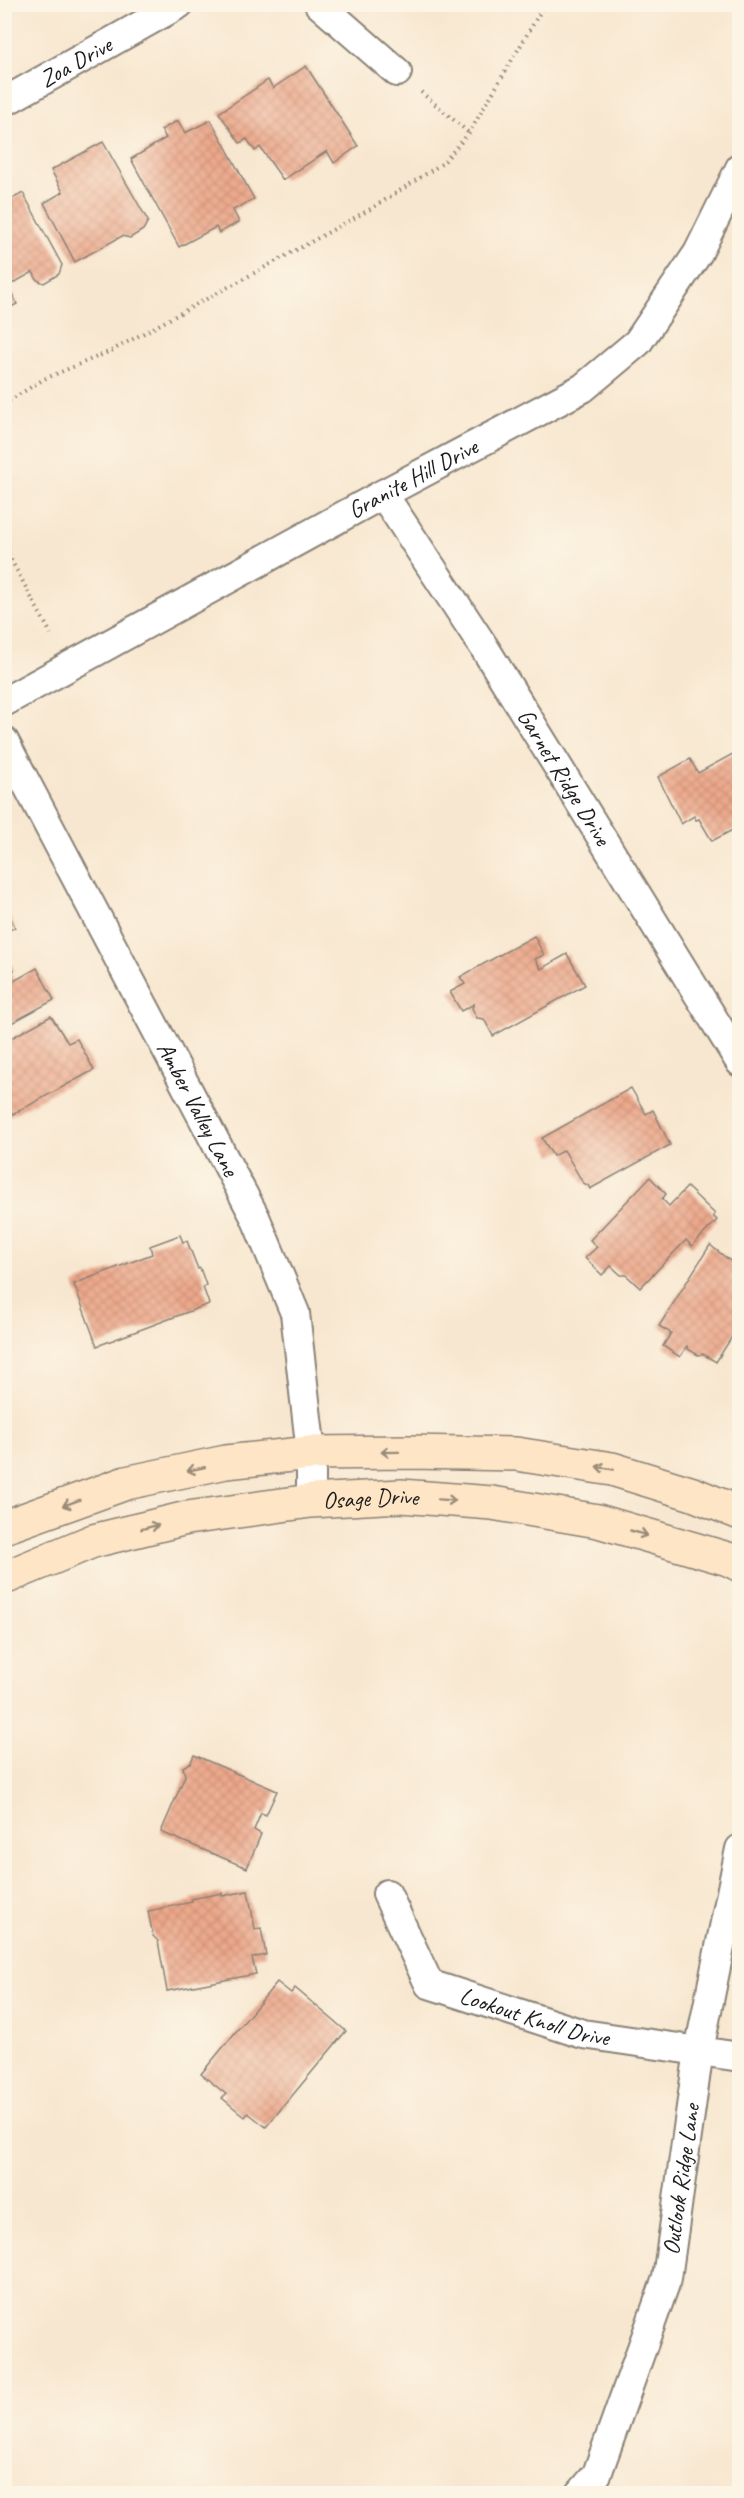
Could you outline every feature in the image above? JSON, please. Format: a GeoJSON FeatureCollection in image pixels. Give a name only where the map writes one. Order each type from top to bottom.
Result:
{"type":"FeatureCollection","features":[{"type":"Feature","properties":{"kind":"street","name":"Zoa Drive"},"geometry":{"type":"LineString","coordinates":[[4,102],[179,4]]}},
{"type":"Feature","properties":{"kind":"street"},"geometry":{"type":"LineString","coordinates":[[319,4],[397,72]]}},
{"type":"Feature","properties":{"kind":"street","name":"Granite Hill Drive"},"geometry":{"type":"LineString","coordinates":[[4,702],[583,388],[638,342],[698,253],[740,168]]}},
{"type":"Feature","properties":{"kind":"street","name":"Garnet Ridge Drive"},"geometry":{"type":"LineString","coordinates":[[384,494],[484,647],[740,1062]]}},
{"type":"Feature","properties":{"kind":"street","name":"Amber Valley Lane"},"geometry":{"type":"LineString","coordinates":[[4,741],[255,1217],[295,1313],[310,1453],[312,1501]]}},
{"type":"Feature","properties":{"kind":"street","name":"Osage Drive"},"geometry":{"type":"LineString","coordinates":[[4,1527],[126,1483],[226,1462],[310,1453],[516,1454],[612,1469],[693,1494],[740,1513]]}},
{"type":"Feature","properties":{"kind":"street","name":"Osage Drive"},"geometry":{"type":"LineString","coordinates":[[4,1578],[93,1541],[187,1518],[312,1501],[402,1496],[492,1503],[598,1521],[728,1559],[740,1565]]}},
{"type":"Feature","properties":{"kind":"street","name":"Outlook Ridge Lane"},"geometry":{"type":"LineString","coordinates":[[580,2493],[597,2474],[667,2278],[699,2050],[740,1849]]}},
{"type":"Feature","properties":{"kind":"street","name":"Lookout Knoll Drive"},"geometry":{"type":"LineString","coordinates":[[387,1894],[429,1984],[583,2034],[740,2057]]}},
{"type":"Feature","properties":{"kind":"path"},"geometry":{"type":"LineString","coordinates":[[4,404],[44,379],[111,351],[374,207],[443,163],[469,133],[545,4]]}},
{"type":"Feature","properties":{"kind":"path"},"geometry":{"type":"LineString","coordinates":[[397,72],[469,133]]}},
{"type":"Feature","properties":{"kind":"path"},"geometry":{"type":"LineString","coordinates":[[4,519],[8,528],[9,556],[51,634]]}},
{"type":"Feature","properties":{"kind":"building"},"geometry":{"type":"Polygon","coordinates":[[[306,66],[358,146],[334,163],[327,151],[283,180],[260,147],[255,151],[247,139],[240,143],[219,113],[268,80],[273,88],[306,66]]]}},
{"type":"Feature","properties":{"kind":"building"},"geometry":{"type":"Polygon","coordinates":[[[211,120],[254,199],[233,210],[239,222],[219,233],[216,227],[179,247],[131,159],[166,138],[161,130],[175,122],[178,121],[185,133],[211,120]]]}},
{"type":"Feature","properties":{"kind":"building"},"geometry":{"type":"Polygon","coordinates":[[[103,142],[148,221],[143,230],[130,238],[122,236],[75,262],[44,203],[63,192],[51,170],[103,142]]]}},
{"type":"Feature","properties":{"kind":"building"},"geometry":{"type":"Polygon","coordinates":[[[23,193],[62,265],[59,274],[44,283],[37,280],[33,272],[8,286],[17,304],[4,311],[4,199],[6,202],[23,193]]]}},
{"type":"Feature","properties":{"kind":"building"},"geometry":{"type":"Polygon","coordinates":[[[740,750],[740,826],[712,841],[699,819],[696,820],[694,816],[681,824],[658,777],[690,759],[698,773],[740,750]]]}},
{"type":"Feature","properties":{"kind":"building"},"geometry":{"type":"Polygon","coordinates":[[[5,909],[15,927],[5,933],[5,909]]]}},
{"type":"Feature","properties":{"kind":"building"},"geometry":{"type":"Polygon","coordinates":[[[534,936],[544,955],[535,959],[541,969],[567,954],[585,985],[493,1036],[484,1019],[477,1018],[472,1008],[474,1004],[461,1011],[450,992],[465,984],[460,977],[534,936]]]}},
{"type":"Feature","properties":{"kind":"building"},"geometry":{"type":"Polygon","coordinates":[[[4,953],[14,970],[10,971],[14,981],[37,968],[54,1000],[4,1027],[4,953]]]}},
{"type":"Feature","properties":{"kind":"building"},"geometry":{"type":"Polygon","coordinates":[[[51,1016],[68,1043],[77,1039],[94,1070],[4,1119],[4,1042],[51,1016]]]}},
{"type":"Feature","properties":{"kind":"building"},"geometry":{"type":"Polygon","coordinates":[[[631,1088],[646,1114],[653,1110],[670,1145],[590,1189],[583,1183],[564,1150],[553,1156],[542,1138],[631,1088]]]}},
{"type":"Feature","properties":{"kind":"building"},"geometry":{"type":"Polygon","coordinates":[[[650,1177],[666,1194],[662,1199],[669,1206],[687,1187],[715,1214],[713,1216],[717,1220],[692,1246],[686,1240],[640,1288],[626,1275],[621,1275],[611,1266],[602,1275],[585,1258],[597,1247],[590,1240],[650,1177]]]}},
{"type":"Feature","properties":{"kind":"building"},"geometry":{"type":"Polygon","coordinates":[[[180,1235],[183,1242],[187,1241],[198,1269],[200,1268],[209,1304],[97,1346],[74,1284],[152,1254],[150,1246],[180,1235]]]}},
{"type":"Feature","properties":{"kind":"building"},"geometry":{"type":"Polygon","coordinates":[[[710,1245],[734,1264],[740,1256],[740,1324],[716,1362],[703,1354],[698,1355],[687,1346],[680,1357],[663,1346],[671,1333],[659,1326],[710,1245]]]}},
{"type":"Feature","properties":{"kind":"building"},"geometry":{"type":"Polygon","coordinates":[[[194,1755],[277,1791],[266,1815],[261,1813],[254,1830],[261,1834],[247,1868],[161,1832],[185,1776],[183,1767],[191,1762],[194,1755]]]}},
{"type":"Feature","properties":{"kind":"building"},"geometry":{"type":"Polygon","coordinates":[[[248,1891],[255,1929],[261,1928],[266,1955],[252,1958],[256,1974],[167,1991],[158,1941],[153,1936],[148,1911],[192,1902],[191,1899],[248,1891]]]}},
{"type":"Feature","properties":{"kind":"building"},"geometry":{"type":"Polygon","coordinates":[[[277,1982],[291,1993],[295,1988],[346,2031],[266,2127],[248,2113],[245,2117],[222,2098],[226,2094],[201,2074],[277,1982]]]}}]}
